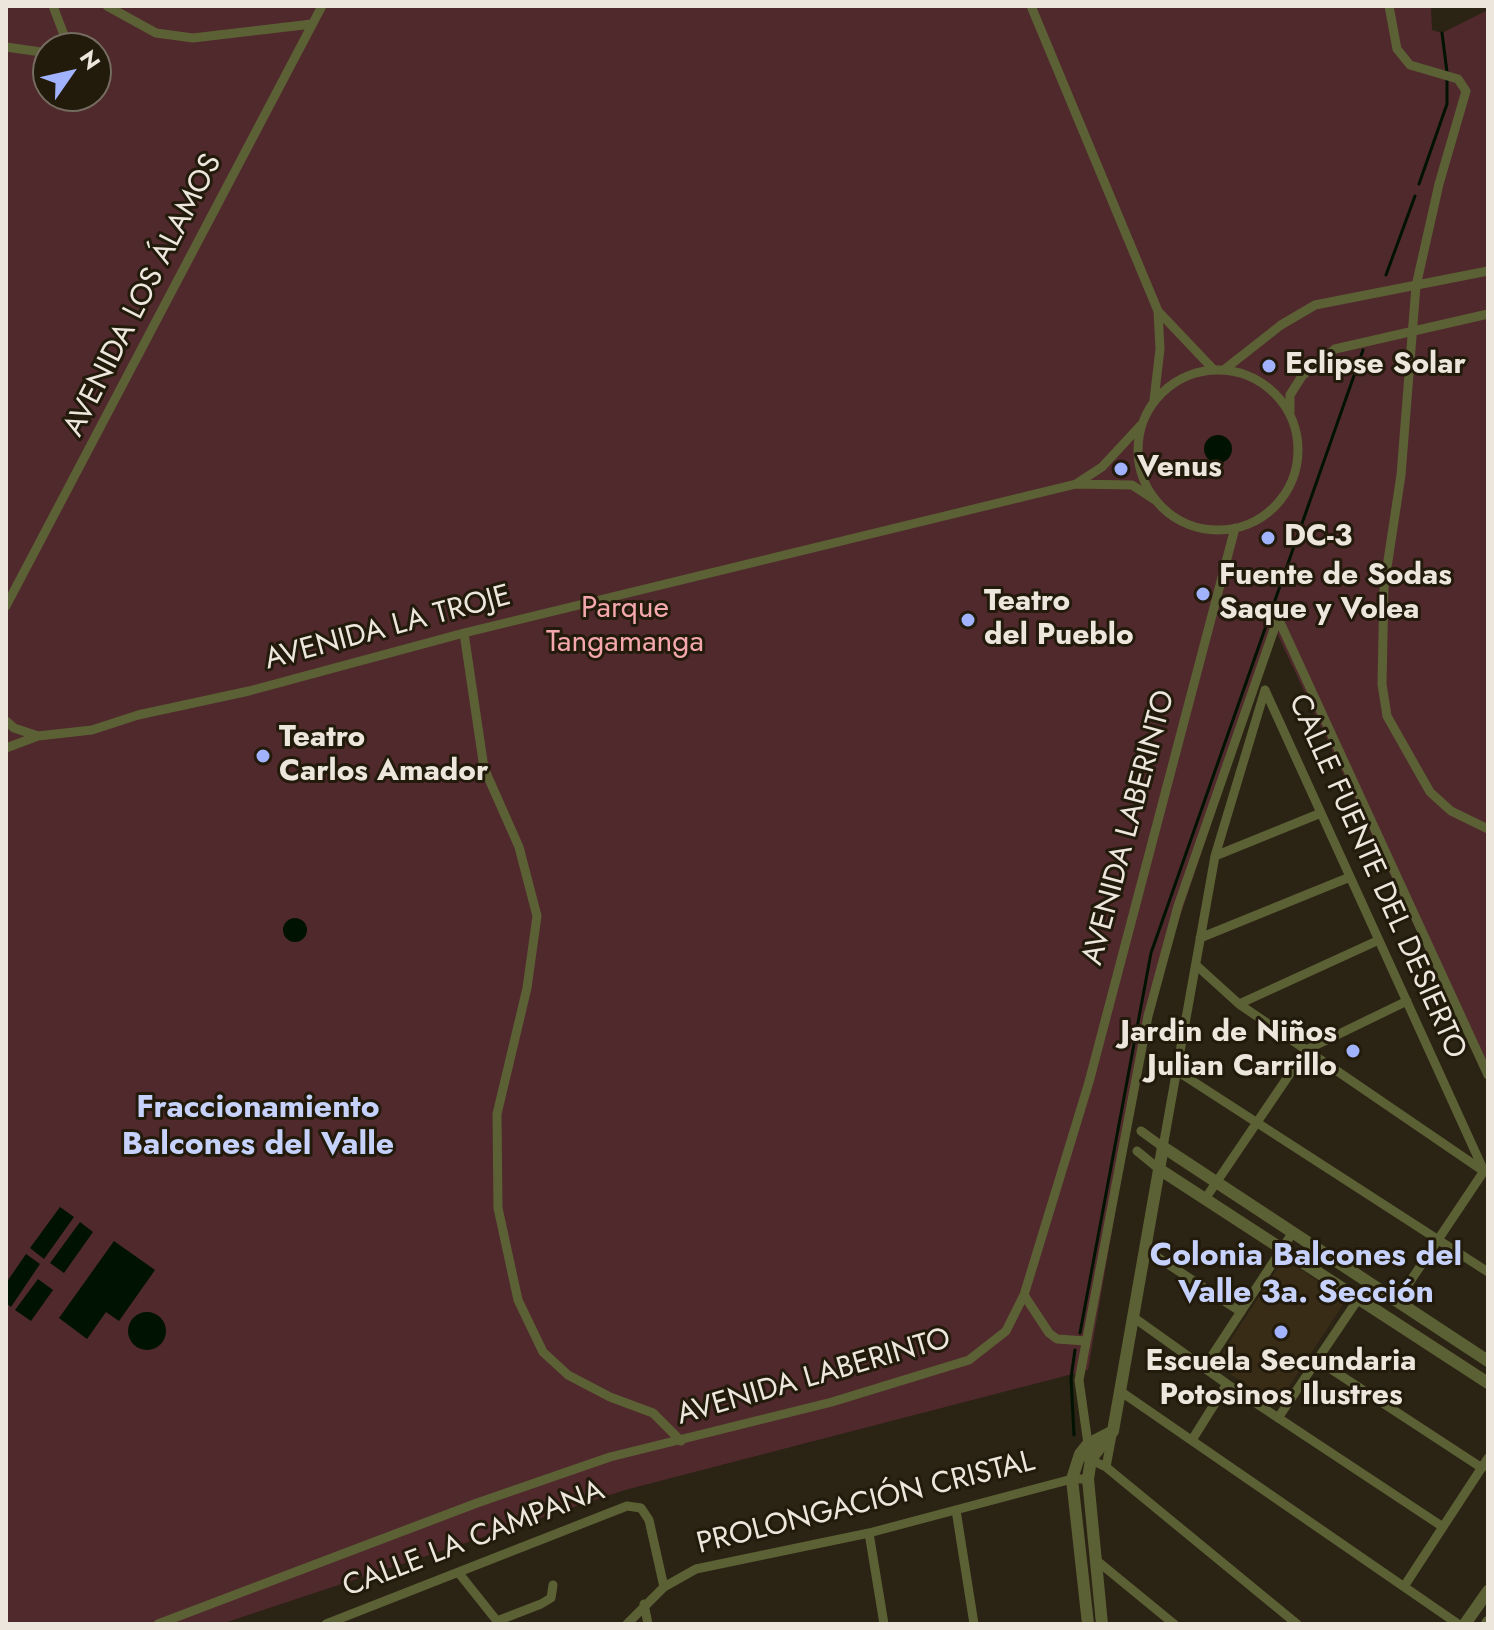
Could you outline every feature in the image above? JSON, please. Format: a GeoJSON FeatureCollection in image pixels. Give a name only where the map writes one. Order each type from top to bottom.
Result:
{"type":"FeatureCollection","features":[{"type":"Feature","properties":{"kind":"street"},"geometry":{"type":"LineString","coordinates":[[53,6],[63,32]]}},
{"type":"Feature","properties":{"kind":"street"},"geometry":{"type":"LineString","coordinates":[[107,6],[156,33],[193,38],[312,24]]}},
{"type":"Feature","properties":{"kind":"street","name":"AVENIDA LOS ÁLAMOS"},"geometry":{"type":"LineString","coordinates":[[6,606],[66,498],[322,6]]}},
{"type":"Feature","properties":{"kind":"street"},"geometry":{"type":"LineString","coordinates":[[1031,6],[1158,311],[1160,349],[1154,400]]}},
{"type":"Feature","properties":{"kind":"street"},"geometry":{"type":"LineString","coordinates":[[1389,6],[1397,49],[1410,65],[1458,79],[1466,91],[1439,184],[1416,286],[1415,329],[1401,475],[1384,587],[1382,684],[1387,716],[1430,792],[1451,811],[1488,829]]}},
{"type":"Feature","properties":{"kind":"street"},"geometry":{"type":"LineString","coordinates":[[6,47],[32,51]]}},
{"type":"Feature","properties":{"kind":"street"},"geometry":{"type":"LineString","coordinates":[[1225,369],[1281,325],[1315,305],[1488,271]]}},
{"type":"Feature","properties":{"kind":"street"},"geometry":{"type":"LineString","coordinates":[[1158,311],[1214,370]]}},
{"type":"Feature","properties":{"kind":"street"},"geometry":{"type":"LineString","coordinates":[[1290,413],[1269,387],[1252,376],[1225,369],[1198,371],[1174,382],[1154,400],[1141,424],[1137,450],[1142,476],[1155,500],[1174,517],[1198,528],[1250,525],[1272,511],[1289,490],[1298,452],[1290,413],[1290,395],[1302,376],[1335,349],[1488,314]]}},
{"type":"Feature","properties":{"kind":"street"},"geometry":{"type":"LineString","coordinates":[[1258,393],[1269,387]]}},
{"type":"Feature","properties":{"kind":"street","name":"AVENIDA LA TROJE"},"geometry":{"type":"LineString","coordinates":[[1076,484],[1102,467],[1141,424]]}},
{"type":"Feature","properties":{"kind":"street","name":"AVENIDA LA TROJE"},"geometry":{"type":"LineString","coordinates":[[6,748],[38,736],[92,730],[138,715],[249,691],[464,633],[1076,484],[1132,485],[1155,500]]}},
{"type":"Feature","properties":{"kind":"street","name":"AVENIDA LABERINTO"},"geometry":{"type":"LineString","coordinates":[[158,1624],[477,1503],[610,1457],[832,1402],[969,1360],[1006,1331],[1024,1295],[1089,1082],[1235,528]]}},
{"type":"Feature","properties":{"kind":"street"},"geometry":{"type":"LineString","coordinates":[[1102,1624],[1079,1380],[1162,959],[1278,618],[1488,1075]]}},
{"type":"Feature","properties":{"kind":"street"},"geometry":{"type":"LineString","coordinates":[[464,633],[484,768],[519,847],[537,916],[527,988],[497,1114],[498,1208],[518,1300],[543,1352],[568,1375],[610,1397],[653,1413],[681,1441]]}},
{"type":"Feature","properties":{"kind":"street","name":"CALLE FUENTE DEL DESIERTO"},"geometry":{"type":"LineString","coordinates":[[1215,856],[1265,690],[1486,1172]]}},
{"type":"Feature","properties":{"kind":"street"},"geometry":{"type":"LineString","coordinates":[[6,721],[14,728],[38,736]]}},
{"type":"Feature","properties":{"kind":"street"},"geometry":{"type":"LineString","coordinates":[[1106,1467],[1215,856],[1321,813]]}},
{"type":"Feature","properties":{"kind":"street"},"geometry":{"type":"LineString","coordinates":[[1200,938],[1350,877]]}},
{"type":"Feature","properties":{"kind":"street"},"geometry":{"type":"LineString","coordinates":[[1239,1004],[1379,940]]}},
{"type":"Feature","properties":{"kind":"street"},"geometry":{"type":"LineString","coordinates":[[1196,965],[1239,1004],[1486,1172],[1397,1301]]}},
{"type":"Feature","properties":{"kind":"street"},"geometry":{"type":"LineString","coordinates":[[1205,1199],[1306,1050],[1407,1001]]}},
{"type":"Feature","properties":{"kind":"street"},"geometry":{"type":"LineString","coordinates":[[1177,1071],[1488,1272]]}},
{"type":"Feature","properties":{"kind":"street"},"geometry":{"type":"LineString","coordinates":[[1141,1131],[1488,1361]]}},
{"type":"Feature","properties":{"kind":"street"},"geometry":{"type":"LineString","coordinates":[[1137,1151],[1159,1169],[1488,1383]]}},
{"type":"Feature","properties":{"kind":"street"},"geometry":{"type":"LineString","coordinates":[[1204,1368],[1293,1232]]}},
{"type":"Feature","properties":{"kind":"street"},"geometry":{"type":"LineString","coordinates":[[1145,1249],[1241,1312]]}},
{"type":"Feature","properties":{"kind":"street"},"geometry":{"type":"LineString","coordinates":[[1278,1418],[1369,1283]]}},
{"type":"Feature","properties":{"kind":"street"},"geometry":{"type":"LineString","coordinates":[[1024,1295],[1049,1333],[1057,1339],[1086,1341]]}},
{"type":"Feature","properties":{"kind":"street"},"geometry":{"type":"LineString","coordinates":[[1133,1317],[1227,1384],[1443,1527]]}},
{"type":"Feature","properties":{"kind":"street"},"geometry":{"type":"LineString","coordinates":[[1317,1360],[1482,1468]]}},
{"type":"Feature","properties":{"kind":"street"},"geometry":{"type":"LineString","coordinates":[[1192,1440],[1227,1384]]}},
{"type":"Feature","properties":{"kind":"street"},"geometry":{"type":"LineString","coordinates":[[1120,1391],[1458,1624]]}},
{"type":"Feature","properties":{"kind":"street"},"geometry":{"type":"LineString","coordinates":[[1088,1624],[1072,1479],[1086,1452],[1113,1431]]}},
{"type":"Feature","properties":{"kind":"street"},"geometry":{"type":"LineString","coordinates":[[1086,1452],[1297,1624]]}},
{"type":"Feature","properties":{"kind":"street"},"geometry":{"type":"LineString","coordinates":[[1405,1585],[1488,1458]]}},
{"type":"Feature","properties":{"kind":"street","name":"PROLONGACIÓN CRISTAL"},"geometry":{"type":"LineString","coordinates":[[627,1624],[664,1587],[696,1569],[869,1533],[1072,1479],[1088,1479]]}},
{"type":"Feature","properties":{"kind":"street","name":"CALLE LA CAMPANA"},"geometry":{"type":"LineString","coordinates":[[326,1624],[627,1506],[641,1508],[649,1520],[664,1587]]}},
{"type":"Feature","properties":{"kind":"street"},"geometry":{"type":"LineString","coordinates":[[956,1510],[974,1624]]}},
{"type":"Feature","properties":{"kind":"street"},"geometry":{"type":"LineString","coordinates":[[869,1533],[884,1624]]}},
{"type":"Feature","properties":{"kind":"street"},"geometry":{"type":"LineString","coordinates":[[1095,1560],[1174,1624]]}},
{"type":"Feature","properties":{"kind":"street"},"geometry":{"type":"LineString","coordinates":[[458,1572],[497,1621],[551,1598],[553,1585]]}},
{"type":"Feature","properties":{"kind":"street"},"geometry":{"type":"LineString","coordinates":[[1465,1624],[1488,1591]]}},
{"type":"Feature","properties":{"kind":"street"},"geometry":{"type":"LineString","coordinates":[[644,1604],[648,1624]]}},
{"type":"Feature","properties":{"kind":"shaded area"},"geometry":{"type":"Polygon","coordinates":[[[1218,435],[1228,439],[1232,449],[1228,459],[1218,463],[1208,459],[1204,449],[1208,439],[1218,435]]]}},
{"type":"Feature","properties":{"kind":"shaded area"},"geometry":{"type":"Polygon","coordinates":[[[295,918],[303,922],[307,930],[303,938],[295,942],[287,938],[283,930],[287,922],[295,918]]]}},
{"type":"Feature","properties":{"kind":"shaded area"},"geometry":{"type":"Polygon","coordinates":[[[60,1207],[74,1217],[44,1259],[30,1248],[60,1207]]]}},
{"type":"Feature","properties":{"kind":"shaded area"},"geometry":{"type":"Polygon","coordinates":[[[80,1222],[93,1232],[64,1273],[50,1263],[80,1222]]]}},
{"type":"Feature","properties":{"kind":"shaded area"},"geometry":{"type":"Polygon","coordinates":[[[114,1241],[155,1270],[119,1321],[106,1312],[87,1339],[59,1318],[114,1241]]]}},
{"type":"Feature","properties":{"kind":"shaded area"},"geometry":{"type":"Polygon","coordinates":[[[26,1254],[40,1264],[11,1307],[6,1303],[6,1283],[26,1254]]]}},
{"type":"Feature","properties":{"kind":"shaded area","name":"Escuela Secundaria Potosinos Ilustres"},"geometry":{"type":"Polygon","coordinates":[[[1284,1258],[1346,1300],[1277,1405],[1215,1364],[1284,1258]]]}},
{"type":"Feature","properties":{"kind":"shaded area"},"geometry":{"type":"Polygon","coordinates":[[[38,1279],[53,1290],[31,1321],[15,1310],[38,1279]]]}},
{"type":"Feature","properties":{"kind":"shaded area"},"geometry":{"type":"Polygon","coordinates":[[[147,1312],[160,1318],[166,1331],[160,1344],[147,1350],[134,1344],[128,1331],[134,1318],[147,1312]]]}},
{"type":"Feature","properties":{"kind":"green space","name":"Parque Tangamanga"},"geometry":{"type":"Polygon","coordinates":[[[6,6],[1431,6],[1432,30],[1442,33],[1488,10],[1488,1083],[1276,631],[1163,967],[1138,1080],[1088,1370],[625,1490],[221,1624],[6,1624],[6,6]]]}},
{"type":"Feature","properties":{"kind":"waterway"},"geometry":{"type":"LineString","coordinates":[[1442,33],[1447,72]]}},
{"type":"Feature","properties":{"kind":"waterway"},"geometry":{"type":"LineString","coordinates":[[1419,184],[1447,104],[1447,80]]}},
{"type":"Feature","properties":{"kind":"waterway"},"geometry":{"type":"LineString","coordinates":[[1386,275],[1415,196]]}},
{"type":"Feature","properties":{"kind":"waterway"},"geometry":{"type":"LineString","coordinates":[[1080,1333],[1151,953],[1363,350]]}},
{"type":"Feature","properties":{"kind":"waterway"},"geometry":{"type":"LineString","coordinates":[[1074,1435],[1071,1378],[1075,1350]]}},
{"type":"Feature","properties":{"kind":"place","name":"Eclipse Solar"},"geometry":{"type":"Point","coordinates":[1269,366]}},
{"type":"Feature","properties":{"kind":"place","name":"Venus"},"geometry":{"type":"Point","coordinates":[1121,469]}},
{"type":"Feature","properties":{"kind":"place","name":"DC-3"},"geometry":{"type":"Point","coordinates":[1268,538]}},
{"type":"Feature","properties":{"kind":"place","name":"Fuente de Sodas Saque y Volea"},"geometry":{"type":"Point","coordinates":[1203,594]}},
{"type":"Feature","properties":{"kind":"place","name":"Teatro del Pueblo"},"geometry":{"type":"Point","coordinates":[968,620]}},
{"type":"Feature","properties":{"kind":"place","name":"Teatro Carlos Amador"},"geometry":{"type":"Point","coordinates":[263,756]}},
{"type":"Feature","properties":{"kind":"place","name":"Jardin de Niños Julian Carrillo"},"geometry":{"type":"Point","coordinates":[1353,1051]}},
{"type":"Feature","properties":{"kind":"place","name":"Escuela Secundaria Potosinos Ilustres"},"geometry":{"type":"Point","coordinates":[1281,1332]}},
{"type":"Feature","properties":{"kind":"district","name":"Fraccionamiento Balcones del Valle"},"geometry":{"type":"Point","coordinates":[258,1128]}},
{"type":"Feature","properties":{"kind":"district","name":"Colonia Balcones del Valle 3a. Sección"},"geometry":{"type":"Point","coordinates":[1306,1276]}}]}
